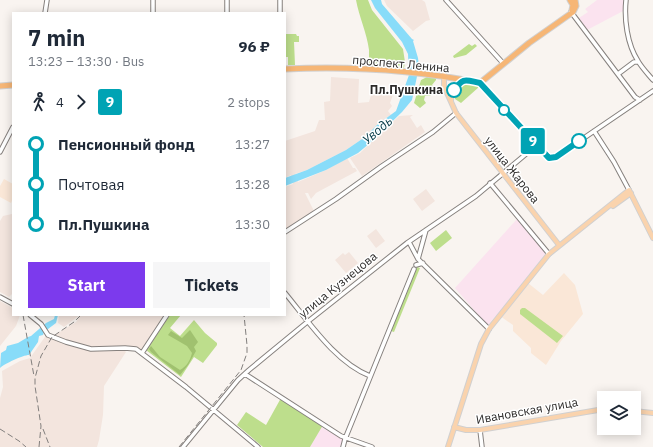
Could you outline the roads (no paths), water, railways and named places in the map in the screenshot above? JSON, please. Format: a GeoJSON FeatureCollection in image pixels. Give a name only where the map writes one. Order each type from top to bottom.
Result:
{"type":"FeatureCollection","features":[{"type":"Feature","properties":{"kind":"highway"},"geometry":{"type":"LineString","coordinates":[[479,82],[521,45],[571,12],[573,5],[570,0]]}},
{"type":"Feature","properties":{"kind":"highway"},"geometry":{"type":"LineString","coordinates":[[479,82],[571,12],[576,6],[575,0]]}},
{"type":"Feature","properties":{"kind":"highway","name":"проспект Ленина"},"geometry":{"type":"LineString","coordinates":[[286,67],[320,65],[423,72],[479,82]]}},
{"type":"Feature","properties":{"kind":"highway","name":"проспект Ленина"},"geometry":{"type":"LineString","coordinates":[[423,72],[438,76],[479,82]]}},
{"type":"Feature","properties":{"kind":"highway"},"geometry":{"type":"LineString","coordinates":[[0,86],[12,85]]}},
{"type":"Feature","properties":{"kind":"highway"},"geometry":{"type":"LineString","coordinates":[[0,89],[12,88]]}},
{"type":"Feature","properties":{"kind":"main road"},"geometry":{"type":"LineString","coordinates":[[45,12],[47,0]]}},
{"type":"Feature","properties":{"kind":"main road"},"geometry":{"type":"LineString","coordinates":[[153,0],[154,12]]}},
{"type":"Feature","properties":{"kind":"main road"},"geometry":{"type":"LineString","coordinates":[[227,0],[228,12]]}},
{"type":"Feature","properties":{"kind":"main road"},"geometry":{"type":"LineString","coordinates":[[280,0],[280,12]]}},
{"type":"Feature","properties":{"kind":"main road"},"geometry":{"type":"LineString","coordinates":[[446,0],[502,62]]}},
{"type":"Feature","properties":{"kind":"main road"},"geometry":{"type":"LineString","coordinates":[[626,1],[630,41],[638,62],[653,80]]}},
{"type":"Feature","properties":{"kind":"main road"},"geometry":{"type":"LineString","coordinates":[[571,12],[635,98],[640,100]]}},
{"type":"Feature","properties":{"kind":"main road"},"geometry":{"type":"LineString","coordinates":[[633,63],[636,57]]}},
{"type":"Feature","properties":{"kind":"main road"},"geometry":{"type":"LineString","coordinates":[[618,74],[633,63],[638,62]]}},
{"type":"Feature","properties":{"kind":"main road","name":"улица Жарова"},"geometry":{"type":"LineString","coordinates":[[438,76],[456,113],[559,245]]}},
{"type":"Feature","properties":{"kind":"main road"},"geometry":{"type":"LineString","coordinates":[[444,76],[444,86],[446,92]]}},
{"type":"Feature","properties":{"kind":"main road"},"geometry":{"type":"LineString","coordinates":[[452,105],[452,93],[459,82],[464,80]]}},
{"type":"Feature","properties":{"kind":"main road"},"geometry":{"type":"LineString","coordinates":[[479,82],[531,140],[550,158],[556,157],[653,91]]}},
{"type":"Feature","properties":{"kind":"main road"},"geometry":{"type":"LineString","coordinates":[[633,105],[635,98]]}},
{"type":"Feature","properties":{"kind":"main road"},"geometry":{"type":"LineString","coordinates":[[286,231],[433,132],[456,113]]}},
{"type":"Feature","properties":{"kind":"main road"},"geometry":{"type":"LineString","coordinates":[[0,152],[12,129]]}},
{"type":"Feature","properties":{"kind":"main road"},"geometry":{"type":"LineString","coordinates":[[594,132],[614,162],[653,238]]}},
{"type":"Feature","properties":{"kind":"main road","name":"улица Кузнецова"},"geometry":{"type":"LineString","coordinates":[[183,447],[238,380],[308,321],[408,242],[490,183],[530,149],[532,144],[531,140]]}},
{"type":"Feature","properties":{"kind":"main road","name":"улица Кузнецова"},"geometry":{"type":"LineString","coordinates":[[502,173],[532,149],[540,148]]}},
{"type":"Feature","properties":{"kind":"main road"},"geometry":{"type":"LineString","coordinates":[[490,183],[548,254]]}},
{"type":"Feature","properties":{"kind":"main road","name":"улица Кузнецова"},"geometry":{"type":"LineString","coordinates":[[408,242],[476,196],[490,183]]}},
{"type":"Feature","properties":{"kind":"main road"},"geometry":{"type":"LineString","coordinates":[[448,447],[481,344],[489,329],[548,254],[630,191]]}},
{"type":"Feature","properties":{"kind":"main road"},"geometry":{"type":"LineString","coordinates":[[418,259],[426,230]]}},
{"type":"Feature","properties":{"kind":"main road"},"geometry":{"type":"LineString","coordinates":[[408,242],[418,259],[489,329]]}},
{"type":"Feature","properties":{"kind":"main road"},"geometry":{"type":"LineString","coordinates":[[343,447],[370,376],[415,267],[423,263]]}},
{"type":"Feature","properties":{"kind":"main road"},"geometry":{"type":"LineString","coordinates":[[286,294],[336,354],[347,364],[370,376]]}},
{"type":"Feature","properties":{"kind":"main road"},"geometry":{"type":"LineString","coordinates":[[0,297],[12,303]]}},
{"type":"Feature","properties":{"kind":"main road"},"geometry":{"type":"LineString","coordinates":[[31,316],[41,324],[46,332],[54,338],[84,348],[129,348],[142,352],[258,447]]}},
{"type":"Feature","properties":{"kind":"main road"},"geometry":{"type":"LineString","coordinates":[[142,352],[167,316]]}},
{"type":"Feature","properties":{"kind":"main road"},"geometry":{"type":"LineString","coordinates":[[245,374],[345,439],[372,447]]}},
{"type":"Feature","properties":{"kind":"main road","name":"Ивановская улица"},"geometry":{"type":"LineString","coordinates":[[454,427],[466,430],[480,430],[597,409]]}},
{"type":"Feature","properties":{"kind":"main road"},"geometry":{"type":"LineString","coordinates":[[641,412],[653,413]]}},
{"type":"Feature","properties":{"kind":"main road"},"geometry":{"type":"LineString","coordinates":[[480,430],[482,447]]}},
{"type":"Feature","properties":{"kind":"water","name":"Уводь"},"geometry":{"type":"Polygon","coordinates":[[[371,0],[381,0],[382,4],[414,40],[419,67],[412,100],[402,112],[358,153],[326,170],[286,186],[286,178],[307,170],[346,150],[365,137],[377,125],[396,111],[409,75],[408,54],[402,42],[375,8],[371,0]]]}},
{"type":"Feature","properties":{"kind":"water"},"geometry":{"type":"Polygon","coordinates":[[[55,316],[58,316],[56,323],[44,332],[43,335],[39,336],[38,342],[29,355],[22,356],[0,368],[1,353],[6,350],[7,346],[18,343],[31,336],[46,323],[54,319],[55,316]]]}},
{"type":"Feature","properties":{"kind":"railway"},"geometry":{"type":"LineString","coordinates":[[23,316],[34,376]]}},
{"type":"Feature","properties":{"kind":"railway"},"geometry":{"type":"LineString","coordinates":[[39,447],[41,426],[35,378],[41,356],[52,337],[80,316]]}},
{"type":"Feature","properties":{"kind":"railway"},"geometry":{"type":"LineString","coordinates":[[179,447],[241,370],[247,353],[244,316]]}},
{"type":"Feature","properties":{"kind":"railway"},"geometry":{"type":"LineString","coordinates":[[0,429],[26,447]]}},
{"type":"Feature","properties":{"kind":"railway"},"geometry":{"type":"LineString","coordinates":[[43,429],[50,447]]}},
{"type":"Feature","properties":{"kind":"place","name":"Пл.Пушкина"},"geometry":{"type":"Point","coordinates":[454,90]}}]}
